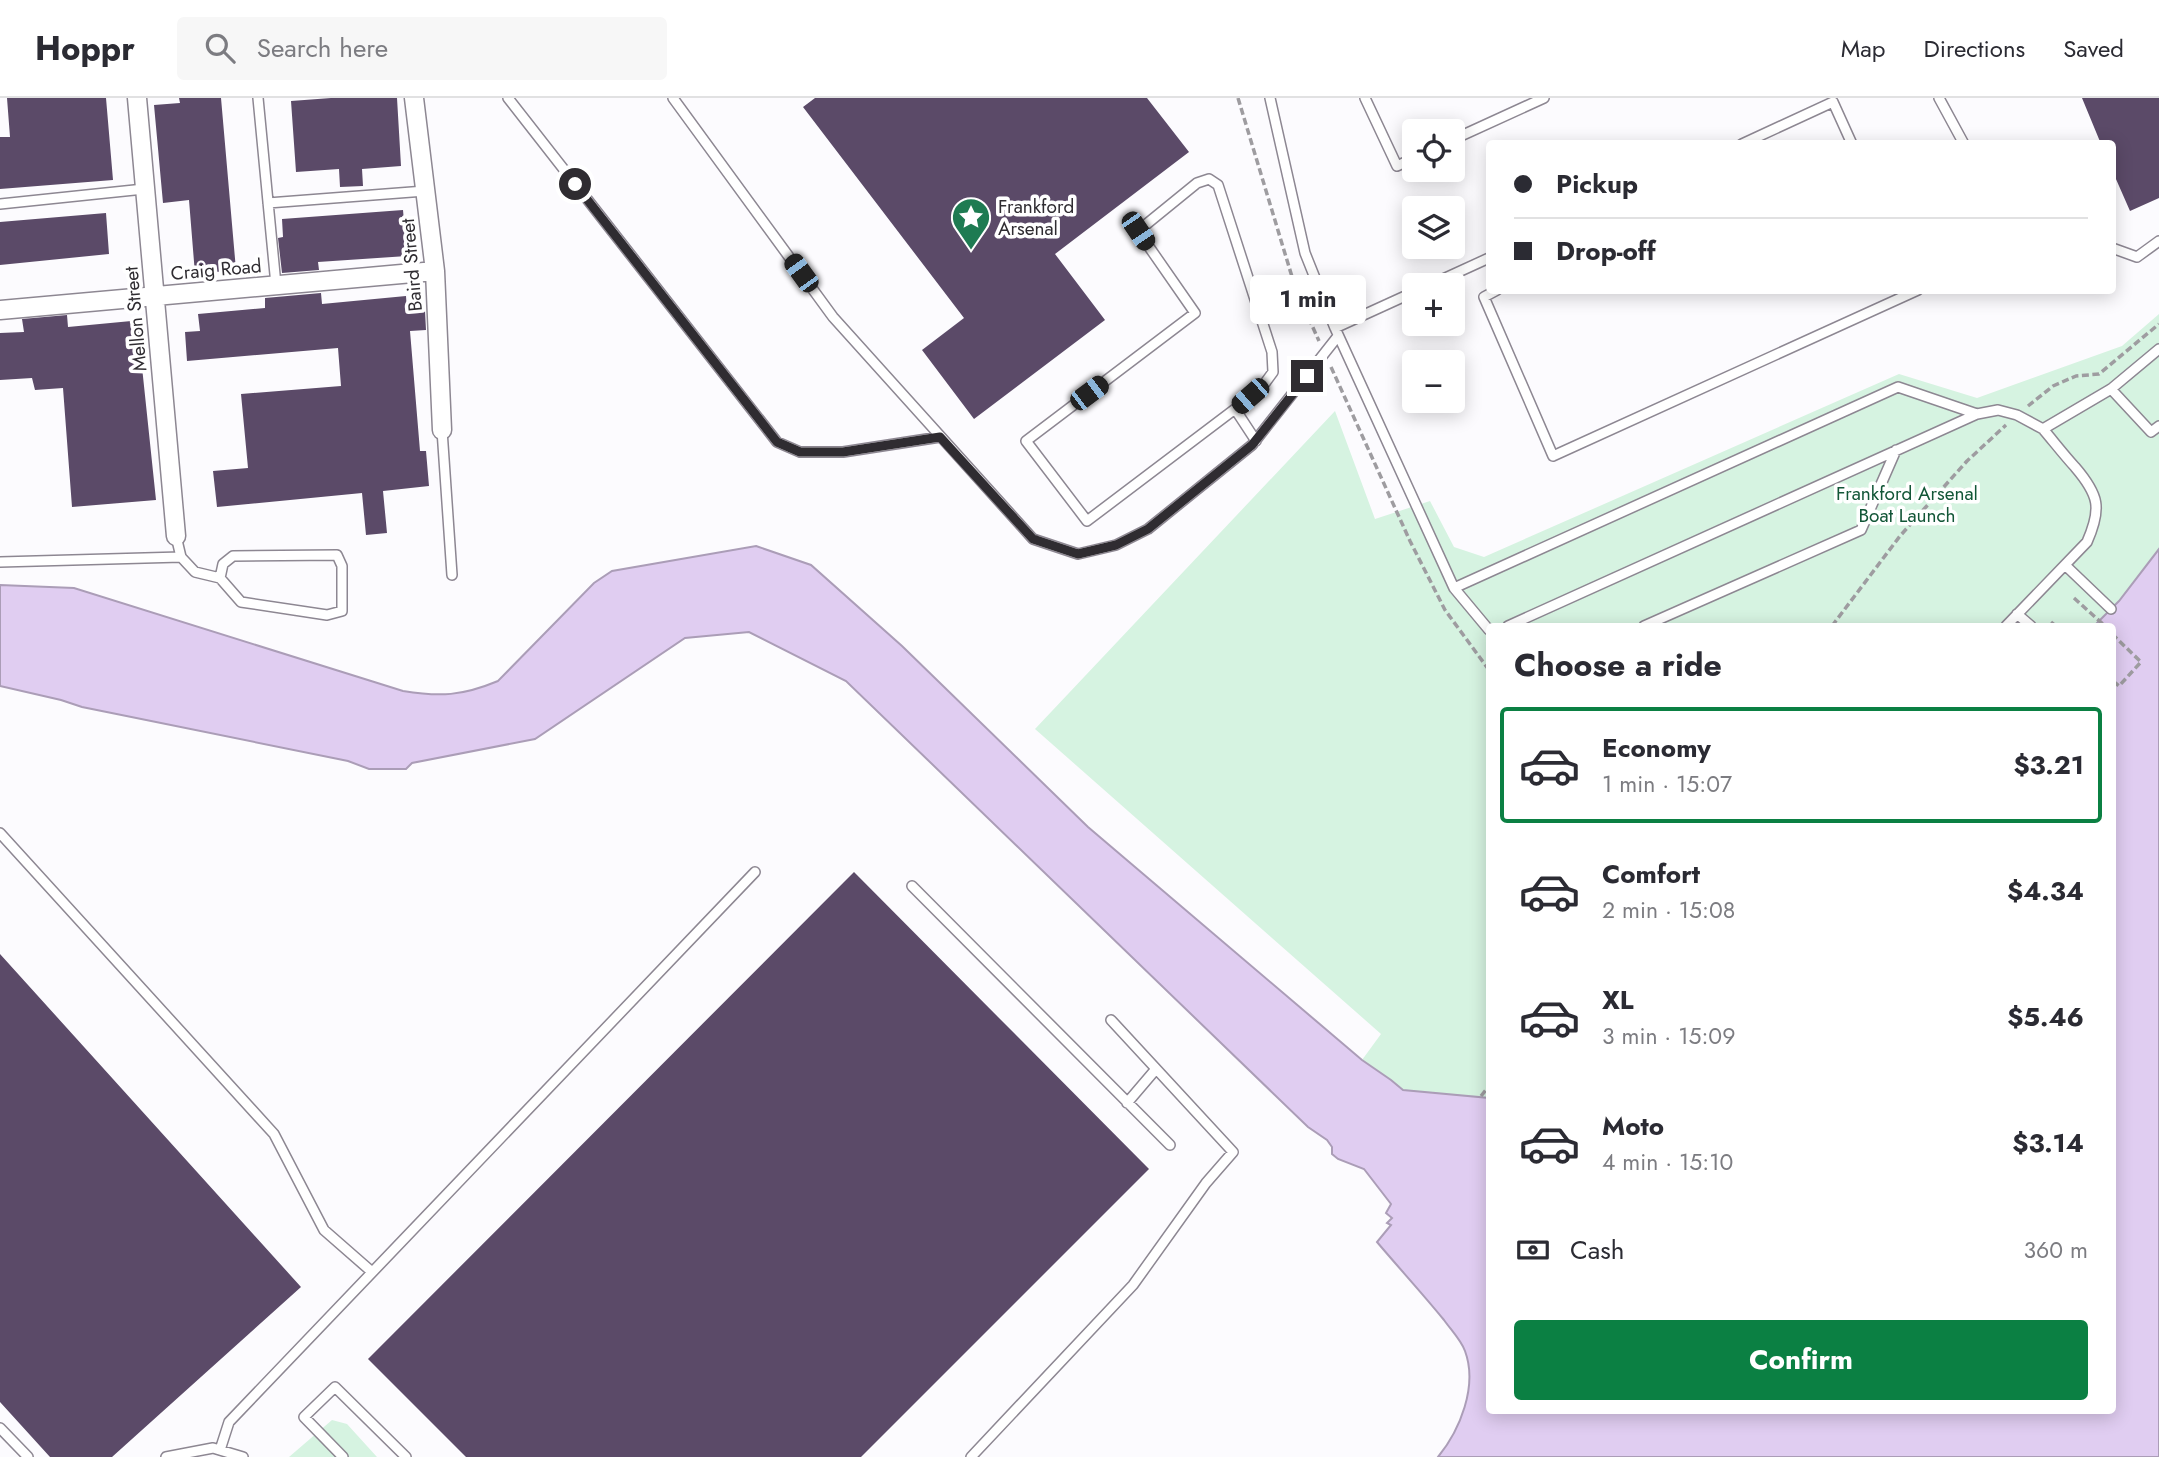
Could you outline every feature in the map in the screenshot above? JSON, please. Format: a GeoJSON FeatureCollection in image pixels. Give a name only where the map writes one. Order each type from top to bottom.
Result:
{"type":"FeatureCollection","features":[{"type":"Feature","properties":{"kind":"street","name":"Mellon Street"},"geometry":{"type":"LineString","coordinates":[[137,98],[176,536]]}},
{"type":"Feature","properties":{"kind":"street","name":"Baird Street"},"geometry":{"type":"LineString","coordinates":[[414,98],[435,271],[442,430]]}},
{"type":"Feature","properties":{"kind":"street","name":"Craig Road"},"geometry":{"type":"LineString","coordinates":[[0,310],[435,271]]}},
{"type":"Feature","properties":{"kind":"lane"},"geometry":{"type":"LineString","coordinates":[[258,98],[275,285]]}},
{"type":"Feature","properties":{"kind":"lane"},"geometry":{"type":"LineString","coordinates":[[508,98],[777,442],[800,452],[843,452],[940,437]]}},
{"type":"Feature","properties":{"kind":"lane"},"geometry":{"type":"LineString","coordinates":[[673,98],[833,317],[1033,539],[1078,554],[1116,545],[1148,529],[1256,441],[1336,332],[1402,298]]}},
{"type":"Feature","properties":{"kind":"lane"},"geometry":{"type":"LineString","coordinates":[[1270,98],[1305,253],[1336,332],[1454,588],[1486,626]]}},
{"type":"Feature","properties":{"kind":"lane"},"geometry":{"type":"LineString","coordinates":[[1365,98],[1397,166],[1402,164]]}},
{"type":"Feature","properties":{"kind":"lane"},"geometry":{"type":"LineString","coordinates":[[1465,134],[1544,98]]}},
{"type":"Feature","properties":{"kind":"lane"},"geometry":{"type":"LineString","coordinates":[[1939,98],[1962,140]]}},
{"type":"Feature","properties":{"kind":"lane"},"geometry":{"type":"LineString","coordinates":[[1751,140],[1833,102],[1850,140]]}},
{"type":"Feature","properties":{"kind":"lane"},"geometry":{"type":"LineString","coordinates":[[1209,179],[1218,185],[1272,352],[1273,372],[1265,383],[1235,409],[1087,521],[1026,441],[1195,313],[1138,231],[1197,183],[1209,179]]}},
{"type":"Feature","properties":{"kind":"lane"},"geometry":{"type":"LineString","coordinates":[[0,204],[144,189]]}},
{"type":"Feature","properties":{"kind":"lane"},"geometry":{"type":"LineString","coordinates":[[268,203],[425,191]]}},
{"type":"Feature","properties":{"kind":"lane"},"geometry":{"type":"LineString","coordinates":[[2116,249],[2137,257],[2159,241]]}},
{"type":"Feature","properties":{"kind":"lane"},"geometry":{"type":"LineString","coordinates":[[1456,273],[1486,259]]}},
{"type":"Feature","properties":{"kind":"lane"},"geometry":{"type":"LineString","coordinates":[[1490,294],[1484,297],[1553,456],[1909,294]]}},
{"type":"Feature","properties":{"kind":"lane"},"geometry":{"type":"LineString","coordinates":[[2043,429],[2111,389],[2159,349]]}},
{"type":"Feature","properties":{"kind":"lane"},"geometry":{"type":"LineString","coordinates":[[1454,588],[1898,387],[1977,414]]}},
{"type":"Feature","properties":{"kind":"lane"},"geometry":{"type":"LineString","coordinates":[[2111,389],[2151,432],[2159,426]]}},
{"type":"Feature","properties":{"kind":"lane"},"geometry":{"type":"LineString","coordinates":[[1235,409],[1256,441]]}},
{"type":"Feature","properties":{"kind":"lane"},"geometry":{"type":"LineString","coordinates":[[1514,623],[1977,414],[1998,410],[2017,415],[2043,429],[2092,487],[2097,508],[2094,527],[2087,542],[2009,623]]}},
{"type":"Feature","properties":{"kind":"lane"},"geometry":{"type":"LineString","coordinates":[[442,430],[453,575]]}},
{"type":"Feature","properties":{"kind":"lane"},"geometry":{"type":"LineString","coordinates":[[1651,623],[1861,530],[1896,450]]}},
{"type":"Feature","properties":{"kind":"lane"},"geometry":{"type":"LineString","coordinates":[[176,536],[181,557],[195,572],[220,578],[242,602],[327,615],[342,611],[342,566],[337,555],[233,556],[223,564],[220,578]]}},
{"type":"Feature","properties":{"kind":"lane"},"geometry":{"type":"LineString","coordinates":[[0,562],[181,557]]}},
{"type":"Feature","properties":{"kind":"lane"},"geometry":{"type":"LineString","coordinates":[[2065,565],[2111,609]]}},
{"type":"Feature","properties":{"kind":"lane"},"geometry":{"type":"LineString","coordinates":[[2017,614],[2028,623]]}},
{"type":"Feature","properties":{"kind":"lane"},"geometry":{"type":"LineString","coordinates":[[0,833],[274,1134],[324,1230],[373,1272]]}},
{"type":"Feature","properties":{"kind":"lane"},"geometry":{"type":"LineString","coordinates":[[220,1450],[229,1422],[755,872]]}},
{"type":"Feature","properties":{"kind":"lane"},"geometry":{"type":"LineString","coordinates":[[912,886],[1170,1145]]}},
{"type":"Feature","properties":{"kind":"lane"},"geometry":{"type":"LineString","coordinates":[[971,1457],[1133,1285],[1206,1183],[1233,1152],[1111,1020]]}},
{"type":"Feature","properties":{"kind":"lane"},"geometry":{"type":"LineString","coordinates":[[1127,1103],[1156,1069]]}},
{"type":"Feature","properties":{"kind":"lane"},"geometry":{"type":"LineString","coordinates":[[343,1457],[304,1417],[335,1387],[406,1457]]}},
{"type":"Feature","properties":{"kind":"lane"},"geometry":{"type":"LineString","coordinates":[[0,1428],[27,1457]]}},
{"type":"Feature","properties":{"kind":"lane"},"geometry":{"type":"LineString","coordinates":[[166,1457],[213,1448],[243,1457]]}},
{"type":"Feature","properties":{"kind":"path"},"geometry":{"type":"LineString","coordinates":[[1238,98],[1296,290],[1310,322]]}},
{"type":"Feature","properties":{"kind":"path"},"geometry":{"type":"LineString","coordinates":[[2032,403],[2053,386],[2076,376],[2098,374],[2159,324]]}},
{"type":"Feature","properties":{"kind":"path"},"geometry":{"type":"LineString","coordinates":[[1339,386],[1410,541],[1445,610],[1486,666]]}},
{"type":"Feature","properties":{"kind":"path"},"geometry":{"type":"LineString","coordinates":[[1834,623],[1900,536],[1967,461],[2005,426]]}},
{"type":"Feature","properties":{"kind":"path"},"geometry":{"type":"LineString","coordinates":[[2074,598],[2102,623]]}},
{"type":"Feature","properties":{"kind":"path"},"geometry":{"type":"LineString","coordinates":[[2116,638],[2141,662],[2119,686],[2116,683]]}},
{"type":"Feature","properties":{"kind":"path"},"geometry":{"type":"LineString","coordinates":[[1481,1096],[1486,1090]]}},
{"type":"Feature","properties":{"kind":"green space","name":"Frankford Arsenal Boat Launch"},"geometry":{"type":"Polygon","coordinates":[[[2159,314],[2159,549],[2119,601],[2097,623],[1486,623],[1486,1098],[1402,1090],[1362,1060],[1381,1034],[1035,729],[1335,411],[1375,519],[1430,501],[1454,547],[1484,557],[1899,374],[1977,398],[2122,346],[2159,314]]]}},
{"type":"Feature","properties":{"kind":"green space"},"geometry":{"type":"Polygon","coordinates":[[[332,1420],[347,1424],[377,1457],[289,1457],[332,1420]]]}},
{"type":"Feature","properties":{"kind":"shaded area"},"geometry":{"type":"Polygon","coordinates":[[[756,546],[811,565],[902,646],[1088,827],[1362,1060],[1403,1090],[1486,1098],[1486,1414],[2116,1414],[2116,623],[2097,623],[2119,601],[2159,549],[2159,1457],[1438,1457],[1453,1434],[1465,1407],[1468,1364],[1456,1335],[1377,1242],[1391,1225],[1387,1223],[1392,1218],[1386,1213],[1391,1204],[1364,1169],[1332,1154],[1332,1147],[1327,1140],[1308,1127],[846,681],[749,632],[685,638],[535,739],[412,763],[406,769],[369,769],[348,761],[82,707],[0,686],[0,585],[74,588],[403,691],[451,694],[498,681],[594,583],[612,571],[756,546]]]}},
{"type":"Feature","properties":{"kind":"building"},"geometry":{"type":"Polygon","coordinates":[[[7,98],[106,98],[113,180],[0,189],[0,137],[10,137],[7,98]]]}},
{"type":"Feature","properties":{"kind":"building"},"geometry":{"type":"Polygon","coordinates":[[[179,98],[221,98],[236,270],[195,274],[189,200],[163,203],[154,105],[180,103],[179,98]]]}},
{"type":"Feature","properties":{"kind":"building"},"geometry":{"type":"Polygon","coordinates":[[[397,98],[401,166],[362,169],[363,186],[340,187],[339,169],[296,172],[291,101],[397,98]]]}},
{"type":"Feature","properties":{"kind":"building"},"geometry":{"type":"Polygon","coordinates":[[[815,98],[1147,98],[1189,152],[1055,254],[1105,320],[974,419],[922,350],[964,318],[803,107],[815,98]]]}},
{"type":"Feature","properties":{"kind":"building"},"geometry":{"type":"Polygon","coordinates":[[[2082,98],[2159,98],[2159,198],[2130,211],[2116,179],[2116,140],[2099,140],[2082,98]]]}},
{"type":"Feature","properties":{"kind":"building"},"geometry":{"type":"Polygon","coordinates":[[[403,210],[407,256],[318,262],[319,270],[282,273],[278,238],[283,237],[282,219],[403,210]]]}},
{"type":"Feature","properties":{"kind":"building"},"geometry":{"type":"Polygon","coordinates":[[[106,213],[109,254],[0,265],[0,222],[106,213]]]}},
{"type":"Feature","properties":{"kind":"building"},"geometry":{"type":"Polygon","coordinates":[[[321,293],[322,304],[406,296],[407,312],[425,311],[426,330],[410,331],[420,451],[426,451],[429,486],[383,491],[387,533],[366,535],[362,493],[217,507],[213,471],[248,468],[241,394],[341,386],[338,348],[187,361],[185,332],[200,331],[198,314],[265,308],[265,298],[321,293]]]}},
{"type":"Feature","properties":{"kind":"building"},"geometry":{"type":"Polygon","coordinates":[[[67,315],[68,327],[142,320],[147,366],[142,367],[156,500],[72,507],[63,388],[35,390],[32,378],[0,380],[0,333],[24,332],[22,319],[67,315]]]}},
{"type":"Feature","properties":{"kind":"building"},"geometry":{"type":"Polygon","coordinates":[[[854,872],[1149,1169],[861,1457],[466,1457],[368,1359],[854,872]]]}},
{"type":"Feature","properties":{"kind":"building"},"geometry":{"type":"Polygon","coordinates":[[[0,954],[301,1287],[112,1457],[50,1457],[0,1402],[0,954]]]}},
{"type":"Feature","properties":{"kind":"place","name":"Frankford Arsenal"},"geometry":{"type":"Point","coordinates":[971,251]}},
{"type":"Feature","properties":{"kind":"route"},"geometry":{"type":"LineString","coordinates":[[575,184],[777,442],[800,452],[843,452],[940,437],[1033,539],[1078,554],[1116,545],[1148,529],[1252,445],[1307,376]]}}]}
